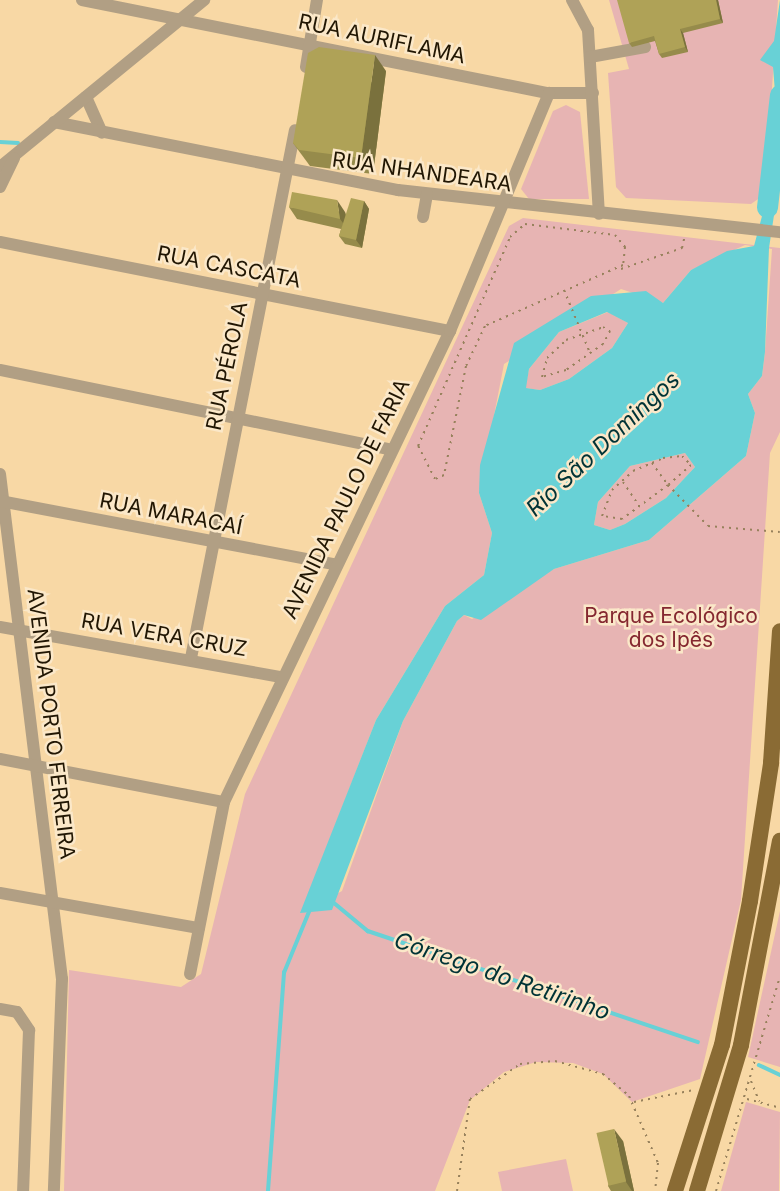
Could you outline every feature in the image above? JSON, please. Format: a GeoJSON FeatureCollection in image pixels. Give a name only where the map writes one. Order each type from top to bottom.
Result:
{"type":"FeatureCollection","features":[{"type":"Feature","properties":{"kind":"main road"},"geometry":{"type":"LineString","coordinates":[[675,1191],[708,1087],[750,901],[780,631]]}},
{"type":"Feature","properties":{"kind":"main road"},"geometry":{"type":"LineString","coordinates":[[697,1191],[708,1161],[772,905],[780,841]]}},
{"type":"Feature","properties":{"kind":"main road"},"geometry":{"type":"LineString","coordinates":[[757,856],[778,858]]}},
{"type":"Feature","properties":{"kind":"main road"},"geometry":{"type":"LineString","coordinates":[[750,901],[772,905]]}},
{"type":"Feature","properties":{"kind":"main road"},"geometry":{"type":"LineString","coordinates":[[687,1155],[708,1161]]}},
{"type":"Feature","properties":{"kind":"street","name":"RUA AURIFLAMA"},"geometry":{"type":"LineString","coordinates":[[82,0],[310,43],[549,93],[593,93]]}},
{"type":"Feature","properties":{"kind":"street"},"geometry":{"type":"LineString","coordinates":[[0,167],[204,0]]}},
{"type":"Feature","properties":{"kind":"street"},"geometry":{"type":"LineString","coordinates":[[303,82],[317,0]]}},
{"type":"Feature","properties":{"kind":"street"},"geometry":{"type":"LineString","coordinates":[[572,0],[588,30],[599,214]]}},
{"type":"Feature","properties":{"kind":"street"},"geometry":{"type":"LineString","coordinates":[[590,57],[645,47]]}},
{"type":"Feature","properties":{"kind":"street","name":"AVENIDA PAULO DE FARIA"},"geometry":{"type":"LineString","coordinates":[[190,974],[224,802],[280,677],[450,331],[508,204],[549,93]]}},
{"type":"Feature","properties":{"kind":"street"},"geometry":{"type":"LineString","coordinates":[[86,97],[102,133]]}},
{"type":"Feature","properties":{"kind":"street","name":"RUA PÉROLA"},"geometry":{"type":"LineString","coordinates":[[191,658],[210,541],[288,172],[299,108]]}},
{"type":"Feature","properties":{"kind":"street","name":"RUA NHANDEARA"},"geometry":{"type":"LineString","coordinates":[[54,122],[288,172],[427,194],[778,232]]}},
{"type":"Feature","properties":{"kind":"street"},"geometry":{"type":"LineString","coordinates":[[0,187],[16,155]]}},
{"type":"Feature","properties":{"kind":"street"},"geometry":{"type":"LineString","coordinates":[[424,217],[427,194]]}},
{"type":"Feature","properties":{"kind":"street","name":"RUA CASCATA"},"geometry":{"type":"LineString","coordinates":[[0,243],[450,331]]}},
{"type":"Feature","properties":{"kind":"street"},"geometry":{"type":"LineString","coordinates":[[0,370],[390,449]]}},
{"type":"Feature","properties":{"kind":"street","name":"AVENIDA PORTO FERREIRA"},"geometry":{"type":"LineString","coordinates":[[0,474],[1,501],[38,765],[62,979],[54,1191]]}},
{"type":"Feature","properties":{"kind":"street","name":"RUA MARACAÍ"},"geometry":{"type":"LineString","coordinates":[[1,501],[335,564]]}},
{"type":"Feature","properties":{"kind":"street","name":"RUA VERA CRUZ"},"geometry":{"type":"LineString","coordinates":[[0,626],[191,658],[280,677]]}},
{"type":"Feature","properties":{"kind":"street"},"geometry":{"type":"LineString","coordinates":[[0,758],[224,802]]}},
{"type":"Feature","properties":{"kind":"street"},"geometry":{"type":"LineString","coordinates":[[0,892],[199,928]]}},
{"type":"Feature","properties":{"kind":"street"},"geometry":{"type":"LineString","coordinates":[[0,1009],[17,1012],[29,1030],[23,1191]]}},
{"type":"Feature","properties":{"kind":"path"},"geometry":{"type":"LineString","coordinates":[[618,270],[625,247],[615,235],[537,225],[514,231],[418,446],[435,479],[444,475],[466,366],[480,333],[499,316],[682,248],[686,223]]}},
{"type":"Feature","properties":{"kind":"path"},"geometry":{"type":"LineString","coordinates":[[564,290],[590,354]]}},
{"type":"Feature","properties":{"kind":"path"},"geometry":{"type":"LineString","coordinates":[[598,326],[610,331],[590,354],[542,377],[547,358],[581,331],[598,326]]}},
{"type":"Feature","properties":{"kind":"path"},"geometry":{"type":"LineString","coordinates":[[688,460],[683,475],[622,519],[602,516],[622,481],[652,463],[688,460]]}},
{"type":"Feature","properties":{"kind":"path"},"geometry":{"type":"LineString","coordinates":[[652,463],[668,485],[708,526],[780,532]]}},
{"type":"Feature","properties":{"kind":"path"},"geometry":{"type":"LineString","coordinates":[[622,481],[639,506]]}},
{"type":"Feature","properties":{"kind":"path"},"geometry":{"type":"LineString","coordinates":[[716,1191],[746,1099],[780,976]]}},
{"type":"Feature","properties":{"kind":"path"},"geometry":{"type":"LineString","coordinates":[[457,1191],[470,1099],[503,1072],[536,1062],[573,1063],[614,1081],[632,1102],[658,1163],[655,1191]]}},
{"type":"Feature","properties":{"kind":"path"},"geometry":{"type":"LineString","coordinates":[[750,1080],[760,1102]]}},
{"type":"Feature","properties":{"kind":"path"},"geometry":{"type":"LineString","coordinates":[[632,1102],[708,1087]]}},
{"type":"Feature","properties":{"kind":"path"},"geometry":{"type":"LineString","coordinates":[[746,1099],[780,1108]]}},
{"type":"Feature","properties":{"kind":"green space"},"geometry":{"type":"Polygon","coordinates":[[[609,0],[778,0],[767,161],[761,197],[751,204],[626,198],[616,187],[608,73],[629,69],[609,0]]]}},
{"type":"Feature","properties":{"kind":"green space"},"geometry":{"type":"Polygon","coordinates":[[[566,105],[580,112],[589,199],[529,199],[521,189],[553,111],[566,105]]]}},
{"type":"Feature","properties":{"kind":"green space","name":"Parque Ecológico dos Ipês"},"geometry":{"type":"Polygon","coordinates":[[[523,218],[780,248],[780,432],[770,453],[741,900],[700,1079],[632,1102],[603,1074],[573,1063],[536,1062],[504,1072],[470,1100],[435,1191],[64,1191],[69,970],[181,987],[201,974],[245,794],[509,226],[523,218]],[[745,245],[691,270],[663,303],[621,289],[504,364],[479,493],[492,533],[484,575],[445,606],[376,720],[301,913],[342,891],[403,721],[457,621],[464,615],[472,619],[554,569],[649,540],[746,456],[755,413],[748,394],[762,376],[772,249],[745,245]]]}},
{"type":"Feature","properties":{"kind":"green space"},"geometry":{"type":"Polygon","coordinates":[[[608,312],[628,323],[612,348],[569,379],[540,390],[525,388],[529,369],[559,332],[608,312]]]}},
{"type":"Feature","properties":{"kind":"green space"},"geometry":{"type":"Polygon","coordinates":[[[685,453],[695,467],[666,498],[625,524],[610,530],[594,525],[598,502],[630,466],[685,453]]]}},
{"type":"Feature","properties":{"kind":"green space"},"geometry":{"type":"Polygon","coordinates":[[[780,911],[780,1067],[748,1057],[780,911]]]}},
{"type":"Feature","properties":{"kind":"green space"},"geometry":{"type":"Polygon","coordinates":[[[746,1102],[780,1112],[779,1191],[721,1191],[746,1102]]]}},
{"type":"Feature","properties":{"kind":"green space"},"geometry":{"type":"Polygon","coordinates":[[[566,1159],[573,1191],[502,1191],[498,1172],[566,1159]]]}},
{"type":"Feature","properties":{"kind":"water"},"geometry":{"type":"Polygon","coordinates":[[[780,0],[780,176],[769,248],[765,352],[762,376],[748,394],[755,413],[746,456],[649,540],[554,569],[481,620],[464,615],[457,621],[403,721],[332,910],[300,913],[376,720],[445,606],[484,575],[492,533],[479,493],[480,465],[514,343],[591,296],[646,291],[663,303],[691,270],[727,251],[754,246],[772,179],[771,133],[777,117],[773,67],[760,60],[774,41],[780,0]],[[607,312],[559,332],[529,369],[526,388],[540,390],[569,379],[612,348],[628,323],[607,312]],[[685,453],[630,466],[598,502],[594,525],[610,530],[625,524],[666,498],[695,467],[685,453]]]}},
{"type":"Feature","properties":{"kind":"building"},"geometry":{"type":"Polygon","coordinates":[[[617,0],[716,0],[720,19],[680,29],[685,47],[659,54],[654,36],[629,43],[617,0]]]}},
{"type":"Feature","properties":{"kind":"building"},"geometry":{"type":"Polygon","coordinates":[[[319,47],[375,55],[361,158],[299,150],[293,143],[308,53],[319,47]]]}},
{"type":"Feature","properties":{"kind":"building"},"geometry":{"type":"Polygon","coordinates":[[[292,192],[337,200],[340,219],[289,207],[292,192]]]}},
{"type":"Feature","properties":{"kind":"building"},"geometry":{"type":"Polygon","coordinates":[[[351,198],[364,201],[356,240],[339,236],[351,198]]]}},
{"type":"Feature","properties":{"kind":"building"},"geometry":{"type":"Polygon","coordinates":[[[614,1129],[626,1182],[609,1186],[596,1133],[614,1129]]]}},
{"type":"Feature","properties":{"kind":"waterway","name":"Rio São Domingos"},"geometry":{"type":"LineString","coordinates":[[767,207],[780,95]]}},
{"type":"Feature","properties":{"kind":"waterway"},"geometry":{"type":"LineString","coordinates":[[0,142],[18,143]]}},
{"type":"Feature","properties":{"kind":"waterway","name":"Córrego do Retirinho"},"geometry":{"type":"LineString","coordinates":[[332,901],[368,931],[698,1042]]}},
{"type":"Feature","properties":{"kind":"waterway"},"geometry":{"type":"LineString","coordinates":[[268,1191],[284,973],[309,912]]}},
{"type":"Feature","properties":{"kind":"waterway"},"geometry":{"type":"LineString","coordinates":[[759,1065],[780,1075]]}}]}
